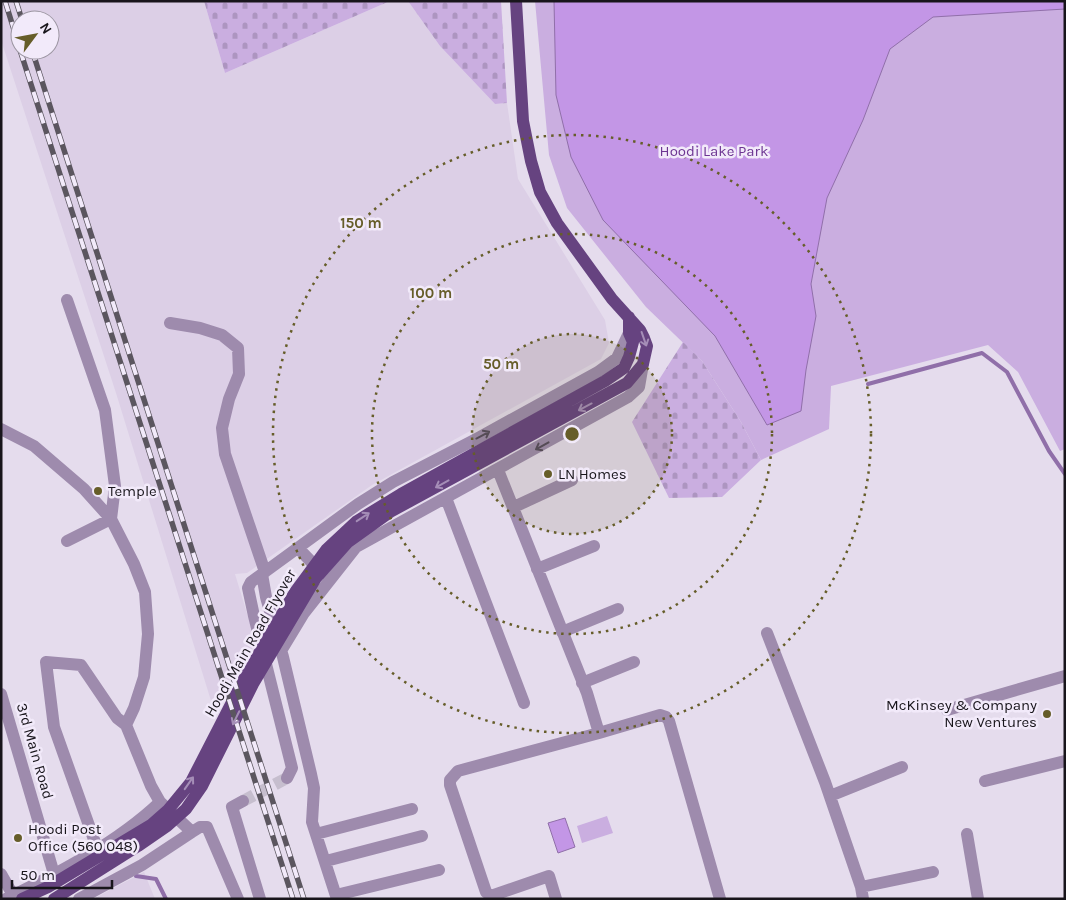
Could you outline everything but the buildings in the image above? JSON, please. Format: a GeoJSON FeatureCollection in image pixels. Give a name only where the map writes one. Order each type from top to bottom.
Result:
{"type":"FeatureCollection","features":[{"type":"Feature","properties":{"kind":"main road"},"geometry":{"type":"LineString","coordinates":[[516,1],[523,120],[531,161],[540,192],[557,222],[601,284],[640,330],[646,346],[643,364]]}},
{"type":"Feature","properties":{"kind":"main road","name":"Hoodi Main Road Flyover"},"geometry":{"type":"LineString","coordinates":[[14,898],[48,887],[151,825],[168,810],[191,782],[245,677],[295,592],[326,550],[357,521],[409,489],[605,381],[624,368],[629,357],[631,338],[629,317]]}},
{"type":"Feature","properties":{"kind":"main road","name":"Hoodi Main Road Flyover"},"geometry":{"type":"LineString","coordinates":[[54,899],[138,846],[167,826],[186,809],[206,778],[253,684],[316,578],[348,542],[390,512],[627,383],[643,364]]}},
{"type":"Feature","properties":{"kind":"street"},"geometry":{"type":"LineString","coordinates":[[67,300],[105,410],[116,486],[111,519]]}},
{"type":"Feature","properties":{"kind":"street"},"geometry":{"type":"LineString","coordinates":[[170,323],[200,328],[222,335],[238,348],[240,374],[229,399],[222,428],[225,454],[263,573],[266,597],[282,651],[314,788],[312,822],[336,897],[439,870]]}},
{"type":"Feature","properties":{"kind":"street"},"geometry":{"type":"LineString","coordinates":[[287,778],[292,768],[254,616],[248,588],[251,582],[358,504],[393,482],[480,438],[598,372],[617,358],[631,338]]}},
{"type":"Feature","properties":{"kind":"street"},"geometry":{"type":"LineString","coordinates":[[282,651],[304,613],[356,547],[628,397],[638,387],[643,364]]}},
{"type":"Feature","properties":{"kind":"street"},"geometry":{"type":"LineString","coordinates":[[1,428],[34,446],[84,489],[111,519],[134,564],[145,592],[148,634],[144,677],[134,708],[126,725]]}},
{"type":"Feature","properties":{"kind":"street"},"geometry":{"type":"LineString","coordinates":[[498,470],[582,683],[599,733]]}},
{"type":"Feature","properties":{"kind":"street"},"geometry":{"type":"LineString","coordinates":[[514,507],[572,480]]}},
{"type":"Feature","properties":{"kind":"street"},"geometry":{"type":"LineString","coordinates":[[446,498],[524,703]]}},
{"type":"Feature","properties":{"kind":"street"},"geometry":{"type":"LineString","coordinates":[[67,541],[111,519]]}},
{"type":"Feature","properties":{"kind":"street"},"geometry":{"type":"LineString","coordinates":[[537,569],[594,546]]}},
{"type":"Feature","properties":{"kind":"street"},"geometry":{"type":"LineString","coordinates":[[298,548],[329,580]]}},
{"type":"Feature","properties":{"kind":"street"},"geometry":{"type":"LineString","coordinates":[[562,632],[618,609]]}},
{"type":"Feature","properties":{"kind":"street"},"geometry":{"type":"LineString","coordinates":[[766,633],[830,796],[862,893],[933,872]]}},
{"type":"Feature","properties":{"kind":"street"},"geometry":{"type":"LineString","coordinates":[[97,848],[54,727],[46,662],[81,665],[116,718],[126,725],[147,779],[160,802],[192,832]]}},
{"type":"Feature","properties":{"kind":"street"},"geometry":{"type":"LineString","coordinates":[[582,683],[634,662]]}},
{"type":"Feature","properties":{"kind":"street"},"geometry":{"type":"LineString","coordinates":[[947,710],[1065,676]]}},
{"type":"Feature","properties":{"kind":"street","name":"3rd Main Road"},"geometry":{"type":"LineString","coordinates":[[1,694],[54,874]]}},
{"type":"Feature","properties":{"kind":"street"},"geometry":{"type":"LineString","coordinates":[[556,899],[549,876],[492,896],[486,892],[450,785],[450,780],[458,771],[660,715],[669,721],[720,899]]}},
{"type":"Feature","properties":{"kind":"street"},"geometry":{"type":"LineString","coordinates":[[985,781],[1065,761]]}},
{"type":"Feature","properties":{"kind":"street"},"geometry":{"type":"LineString","coordinates":[[830,796],[902,767]]}},
{"type":"Feature","properties":{"kind":"street"},"geometry":{"type":"LineString","coordinates":[[242,801],[232,807],[260,899]]}},
{"type":"Feature","properties":{"kind":"street"},"geometry":{"type":"LineString","coordinates":[[1,874],[14,898],[141,820],[160,802]]}},
{"type":"Feature","properties":{"kind":"street"},"geometry":{"type":"LineString","coordinates":[[316,834],[412,809]]}},
{"type":"Feature","properties":{"kind":"street"},"geometry":{"type":"LineString","coordinates":[[80,899],[142,865],[192,832],[207,827],[238,899]]}},
{"type":"Feature","properties":{"kind":"street"},"geometry":{"type":"LineString","coordinates":[[967,834],[978,899]]}},
{"type":"Feature","properties":{"kind":"street"},"geometry":{"type":"LineString","coordinates":[[326,861],[422,836]]}},
{"type":"Feature","properties":{"kind":"shaded area"},"geometry":{"type":"Polygon","coordinates":[[[1,1],[204,1],[225,73],[390,1],[408,1],[440,46],[495,104],[507,103],[518,179],[605,320],[609,343],[601,359],[372,485],[247,573],[235,574],[256,643],[212,704],[116,393],[1,40],[1,1]]]}},
{"type":"Feature","properties":{"kind":"shaded area","name":"Hoodi Lake Park"},"geometry":{"type":"Polygon","coordinates":[[[554,1],[1065,1],[1065,9],[933,17],[890,49],[863,120],[827,198],[811,284],[816,316],[801,411],[767,425],[715,336],[603,220],[571,157],[556,95],[554,1]]]}},
{"type":"Feature","properties":{"kind":"shaded area"},"geometry":{"type":"Polygon","coordinates":[[[565,818],[575,847],[558,853],[548,823],[565,818]]]}},
{"type":"Feature","properties":{"kind":"shaded area"},"geometry":{"type":"Polygon","coordinates":[[[144,872],[155,899],[93,899],[144,872]]]}},
{"type":"Feature","properties":{"kind":"green space"},"geometry":{"type":"Polygon","coordinates":[[[204,1],[390,1],[225,73],[204,1]]]}},
{"type":"Feature","properties":{"kind":"green space"},"geometry":{"type":"Polygon","coordinates":[[[408,1],[501,1],[507,103],[495,104],[440,46],[408,1]]]}},
{"type":"Feature","properties":{"kind":"green space","name":"Hoodi Lake Park"},"geometry":{"type":"Polygon","coordinates":[[[535,1],[1065,1],[1065,449],[1060,451],[1018,372],[988,345],[831,386],[829,429],[761,460],[741,422],[702,361],[646,307],[567,208],[549,155],[535,1]]]}},
{"type":"Feature","properties":{"kind":"green space"},"geometry":{"type":"Polygon","coordinates":[[[683,342],[702,361],[741,422],[761,460],[722,497],[669,498],[632,422],[683,342]]]}},
{"type":"Feature","properties":{"kind":"green space"},"geometry":{"type":"Polygon","coordinates":[[[607,816],[613,833],[582,843],[577,826],[607,816]]]}},
{"type":"Feature","properties":{"kind":"waterway"},"geometry":{"type":"LineString","coordinates":[[868,384],[982,353],[1007,372],[1049,451],[1065,474]]}},
{"type":"Feature","properties":{"kind":"waterway"},"geometry":{"type":"LineString","coordinates":[[136,876],[156,879],[166,899]]}},
{"type":"Feature","properties":{"kind":"tunnel"},"geometry":{"type":"LineString","coordinates":[[243,801],[287,778]]}},
{"type":"Feature","properties":{"kind":"railway"},"geometry":{"type":"LineString","coordinates":[[5,1],[10,17]]}},
{"type":"Feature","properties":{"kind":"railway"},"geometry":{"type":"LineString","coordinates":[[16,1],[19,10]]}},
{"type":"Feature","properties":{"kind":"railway"},"geometry":{"type":"LineString","coordinates":[[23,60],[293,899]]}},
{"type":"Feature","properties":{"kind":"railway"},"geometry":{"type":"LineString","coordinates":[[35,60],[304,899]]}},
{"type":"Feature","properties":{"kind":"place","name":"LN Homes"},"geometry":{"type":"Point","coordinates":[548,474]}},
{"type":"Feature","properties":{"kind":"place","name":"Temple"},"geometry":{"type":"Point","coordinates":[98,491]}},
{"type":"Feature","properties":{"kind":"place","name":"McKinsey & Company New Ventures"},"geometry":{"type":"Point","coordinates":[1047,714]}},
{"type":"Feature","properties":{"kind":"place","name":"Hoodi Post Office (560 048)"},"geometry":{"type":"Point","coordinates":[18,838]}}]}
